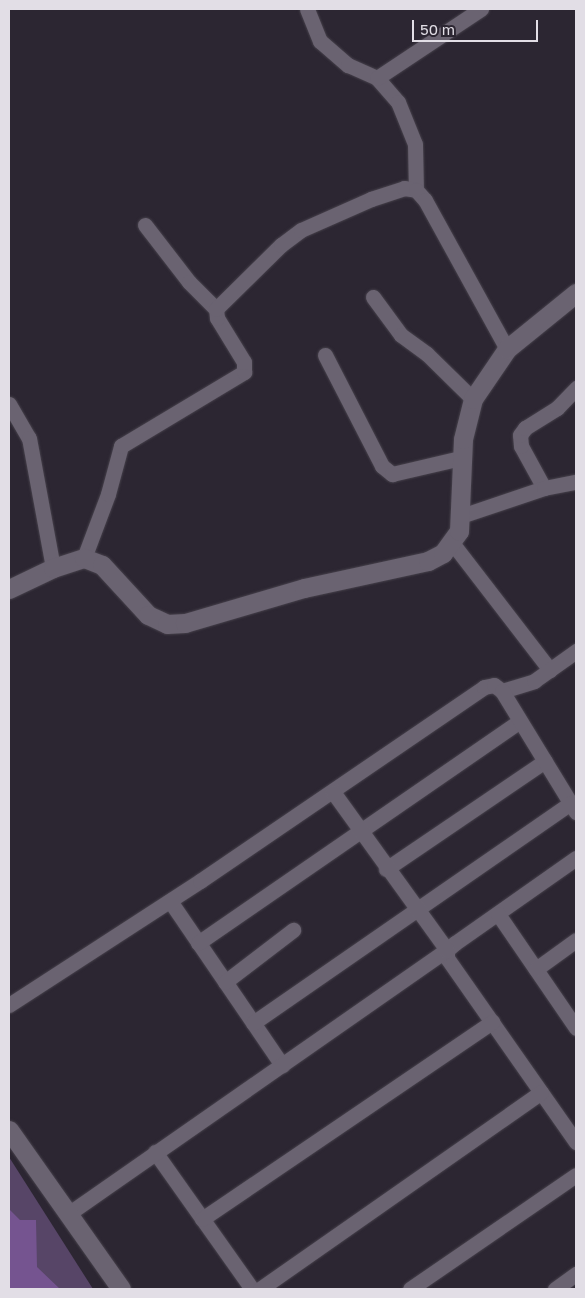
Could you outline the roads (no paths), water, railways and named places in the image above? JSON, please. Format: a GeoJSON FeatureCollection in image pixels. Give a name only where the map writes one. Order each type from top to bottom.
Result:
{"type":"FeatureCollection","features":[{"type":"Feature","properties":{"kind":"street"},"geometry":{"type":"LineString","coordinates":[[307,9],[320,41],[348,65],[377,78],[398,102],[409,125],[415,144],[416,190]]}},
{"type":"Feature","properties":{"kind":"street"},"geometry":{"type":"LineString","coordinates":[[377,78],[481,9]]}},
{"type":"Feature","properties":{"kind":"street"},"geometry":{"type":"LineString","coordinates":[[216,309],[281,244],[301,230],[404,188],[416,190],[425,200],[507,349]]}},
{"type":"Feature","properties":{"kind":"street"},"geometry":{"type":"LineString","coordinates":[[84,558],[105,503],[121,446],[244,372],[244,362],[217,318],[216,309],[145,225]]}},
{"type":"Feature","properties":{"kind":"street"},"geometry":{"type":"LineString","coordinates":[[9,589],[53,568],[84,558],[102,565],[148,615],[167,624],[185,623],[304,588],[428,561],[453,544],[459,531],[461,516],[461,458],[466,417],[473,399],[507,349],[576,293]]}},
{"type":"Feature","properties":{"kind":"street"},"geometry":{"type":"LineString","coordinates":[[373,297],[401,335],[427,354],[473,399]]}},
{"type":"Feature","properties":{"kind":"street"},"geometry":{"type":"LineString","coordinates":[[325,355],[382,466],[392,474],[461,458]]}},
{"type":"Feature","properties":{"kind":"street"},"geometry":{"type":"LineString","coordinates":[[544,488],[521,446],[520,435],[525,428],[557,408],[576,388]]}},
{"type":"Feature","properties":{"kind":"street"},"geometry":{"type":"LineString","coordinates":[[9,404],[29,438],[53,568]]}},
{"type":"Feature","properties":{"kind":"street"},"geometry":{"type":"LineString","coordinates":[[461,516],[544,488],[576,482]]}},
{"type":"Feature","properties":{"kind":"street"},"geometry":{"type":"LineString","coordinates":[[453,544],[550,670]]}},
{"type":"Feature","properties":{"kind":"street"},"geometry":{"type":"LineString","coordinates":[[502,691],[534,681],[576,651]]}},
{"type":"Feature","properties":{"kind":"street"},"geometry":{"type":"LineString","coordinates":[[9,1006],[333,792],[430,721],[484,687],[494,685],[502,691],[573,807],[415,909],[253,1023]]}},
{"type":"Feature","properties":{"kind":"street"},"geometry":{"type":"LineString","coordinates":[[198,943],[520,721]]}},
{"type":"Feature","properties":{"kind":"street"},"geometry":{"type":"LineString","coordinates":[[386,869],[545,761]]}},
{"type":"Feature","properties":{"kind":"street"},"geometry":{"type":"LineString","coordinates":[[333,792],[415,909],[448,950]]}},
{"type":"Feature","properties":{"kind":"street"},"geometry":{"type":"LineString","coordinates":[[68,1214],[448,950],[576,858]]}},
{"type":"Feature","properties":{"kind":"street"},"geometry":{"type":"LineString","coordinates":[[170,901],[282,1065]]}},
{"type":"Feature","properties":{"kind":"street"},"geometry":{"type":"LineString","coordinates":[[498,914],[576,1028]]}},
{"type":"Feature","properties":{"kind":"street"},"geometry":{"type":"LineString","coordinates":[[225,982],[293,930]]}},
{"type":"Feature","properties":{"kind":"street"},"geometry":{"type":"LineString","coordinates":[[536,970],[576,940]]}},
{"type":"Feature","properties":{"kind":"street"},"geometry":{"type":"LineString","coordinates":[[448,950],[446,958],[576,1142]]}},
{"type":"Feature","properties":{"kind":"street"},"geometry":{"type":"LineString","coordinates":[[202,1219],[492,1022]]}},
{"type":"Feature","properties":{"kind":"street"},"geometry":{"type":"LineString","coordinates":[[260,1289],[541,1092]]}},
{"type":"Feature","properties":{"kind":"street"},"geometry":{"type":"LineString","coordinates":[[9,1130],[121,1289]]}},
{"type":"Feature","properties":{"kind":"street"},"geometry":{"type":"LineString","coordinates":[[155,1152],[252,1289]]}},
{"type":"Feature","properties":{"kind":"street"},"geometry":{"type":"LineString","coordinates":[[410,1289],[576,1175]]}},
{"type":"Feature","properties":{"kind":"street"},"geometry":{"type":"LineString","coordinates":[[555,1289],[576,1274]]}}]}
